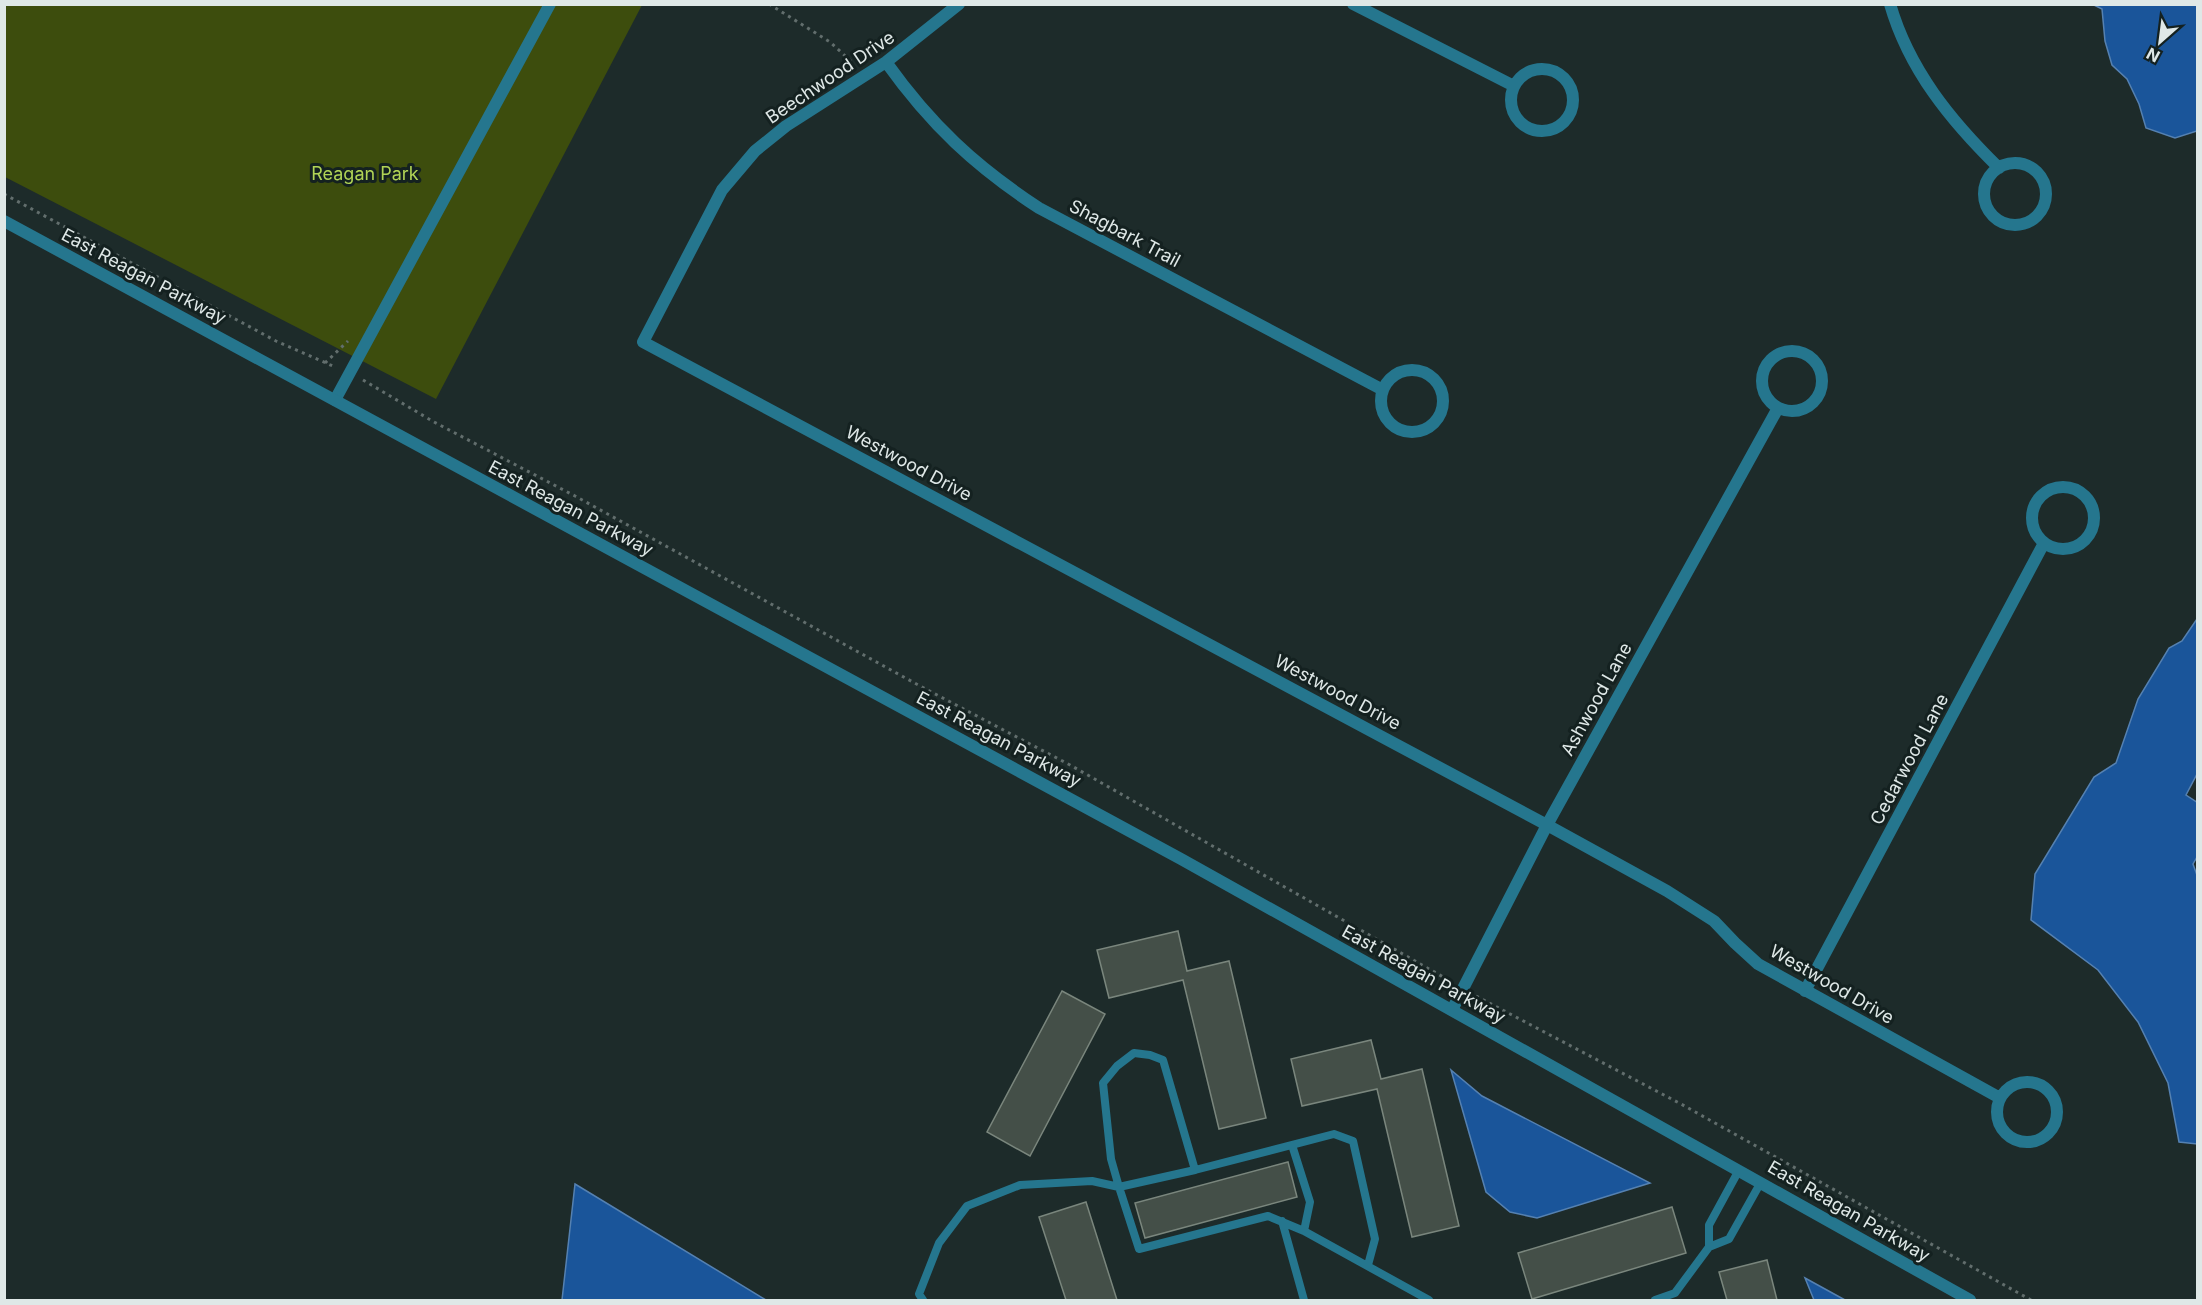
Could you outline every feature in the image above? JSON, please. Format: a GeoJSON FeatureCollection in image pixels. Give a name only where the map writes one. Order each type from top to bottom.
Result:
{"type":"FeatureCollection","features":[{"type":"Feature","properties":{"kind":"street"},"geometry":{"type":"LineString","coordinates":[[335,400],[550,4]]}},
{"type":"Feature","properties":{"kind":"street","name":"Beechwood Drive"},"geometry":{"type":"LineString","coordinates":[[643,342],[722,190],[756,152],[786,126],[886,62],[959,4]]}},
{"type":"Feature","properties":{"kind":"street"},"geometry":{"type":"LineString","coordinates":[[1353,4],[1514,86]]}},
{"type":"Feature","properties":{"kind":"street"},"geometry":{"type":"LineString","coordinates":[[1890,4],[1908,52],[1926,83],[1950,117],[1999,168]]}},
{"type":"Feature","properties":{"kind":"street","name":"Shagbark Trail"},"geometry":{"type":"LineString","coordinates":[[886,62],[936,126],[966,155],[1004,185],[1039,208],[1383,390]]}},
{"type":"Feature","properties":{"kind":"street"},"geometry":{"type":"LineString","coordinates":[[1550,69],[1569,83],[1574,96],[1573,109],[1566,121],[1556,129],[1542,132],[1530,130],[1519,122],[1512,111],[1510,98],[1514,86],[1520,77],[1529,71],[1550,69]]}},
{"type":"Feature","properties":{"kind":"street"},"geometry":{"type":"LineString","coordinates":[[2009,164],[2020,164],[2031,168],[2039,175],[2046,197],[2036,217],[2025,223],[2014,225],[2003,223],[1992,215],[1985,203],[1984,189],[1989,177],[1999,168],[2009,164]]}},
{"type":"Feature","properties":{"kind":"street","name":"East Reagan Parkway"},"geometry":{"type":"LineString","coordinates":[[4,221],[1181,859],[1970,1300]]}},
{"type":"Feature","properties":{"kind":"street","name":"Westwood Drive"},"geometry":{"type":"LineString","coordinates":[[643,342],[1548,825],[1667,891],[1714,921],[1758,964],[2000,1098]]}},
{"type":"Feature","properties":{"kind":"street"},"geometry":{"type":"LineString","coordinates":[[1793,351],[1805,354],[1815,361],[1821,372],[1823,384],[1819,396],[1812,405],[1801,410],[1790,412],[1778,408],[1769,401],[1763,391],[1761,380],[1764,368],[1771,359],[1781,353],[1793,351]]}},
{"type":"Feature","properties":{"kind":"street"},"geometry":{"type":"LineString","coordinates":[[1408,370],[1430,375],[1438,384],[1442,396],[1442,407],[1438,418],[1429,427],[1417,432],[1404,431],[1393,425],[1384,415],[1381,403],[1383,390],[1397,374],[1408,370]]}},
{"type":"Feature","properties":{"kind":"street","name":"Ashwood Lane"},"geometry":{"type":"LineString","coordinates":[[1452,1010],[1548,825],[1778,408]]}},
{"type":"Feature","properties":{"kind":"street"},"geometry":{"type":"LineString","coordinates":[[2056,488],[2068,488],[2079,492],[2088,500],[2093,511],[2094,523],[2089,535],[2080,544],[2069,549],[2056,549],[2044,543],[2036,535],[2032,524],[2032,512],[2037,501],[2045,492],[2056,488]]}},
{"type":"Feature","properties":{"kind":"street","name":"Cedarwood Lane"},"geometry":{"type":"LineString","coordinates":[[1805,991],[2044,543]]}},
{"type":"Feature","properties":{"kind":"street"},"geometry":{"type":"LineString","coordinates":[[2020,1082],[2033,1082],[2045,1088],[2054,1098],[2057,1109],[2056,1120],[2042,1138],[2019,1141],[2002,1128],[1997,1119],[2000,1098],[2008,1088],[2020,1082]]}},
{"type":"Feature","properties":{"kind":"lane"},"geometry":{"type":"LineString","coordinates":[[1194,1170],[1163,1060],[1150,1055],[1134,1053],[1117,1066],[1103,1083],[1111,1159],[1139,1249],[1268,1216],[1304,1231],[1429,1300]]}},
{"type":"Feature","properties":{"kind":"lane"},"geometry":{"type":"LineString","coordinates":[[923,1300],[919,1294],[939,1243],[967,1206],[1020,1185],[1092,1181],[1119,1187],[1334,1134],[1353,1142],[1375,1239],[1368,1265]]}},
{"type":"Feature","properties":{"kind":"lane"},"geometry":{"type":"LineString","coordinates":[[1292,1145],[1311,1202],[1304,1231]]}},
{"type":"Feature","properties":{"kind":"lane"},"geometry":{"type":"LineString","coordinates":[[1710,1247],[1709,1225],[1739,1170]]}},
{"type":"Feature","properties":{"kind":"lane"},"geometry":{"type":"LineString","coordinates":[[1655,1300],[1677,1297],[1710,1247],[1729,1239],[1761,1182]]}},
{"type":"Feature","properties":{"kind":"lane"},"geometry":{"type":"LineString","coordinates":[[1282,1221],[1304,1300]]}},
{"type":"Feature","properties":{"kind":"path"},"geometry":{"type":"LineString","coordinates":[[769,4],[830,42],[866,76]]}},
{"type":"Feature","properties":{"kind":"path"},"geometry":{"type":"LineString","coordinates":[[4,194],[276,341],[349,373],[434,422],[575,496],[910,681],[1070,765],[1463,989],[1681,1104],[2031,1300]]}},
{"type":"Feature","properties":{"kind":"green space","name":"Reagan Park"},"geometry":{"type":"Polygon","coordinates":[[[4,5],[642,5],[436,399],[5,177],[4,5]]]}},
{"type":"Feature","properties":{"kind":"water"},"geometry":{"type":"Polygon","coordinates":[[[2094,5],[2197,5],[2197,131],[2175,138],[2146,128],[2139,104],[2127,79],[2112,65],[2105,41],[2102,9],[2094,5]]]}},
{"type":"Feature","properties":{"kind":"water"},"geometry":{"type":"Polygon","coordinates":[[[2197,619],[2197,774],[2186,795],[2198,803],[2197,857],[2193,864],[2198,878],[2197,1144],[2179,1142],[2168,1083],[2138,1022],[2098,970],[2031,920],[2035,874],[2094,777],[2116,763],[2138,699],[2169,648],[2182,641],[2197,619]]]}},
{"type":"Feature","properties":{"kind":"water"},"geometry":{"type":"Polygon","coordinates":[[[1451,1070],[1482,1096],[1650,1183],[1537,1218],[1510,1212],[1486,1192],[1451,1070]]]}},
{"type":"Feature","properties":{"kind":"water"},"geometry":{"type":"Polygon","coordinates":[[[575,1184],[766,1300],[562,1300],[575,1184]]]}},
{"type":"Feature","properties":{"kind":"water"},"geometry":{"type":"Polygon","coordinates":[[[1805,1278],[1845,1300],[1814,1300],[1805,1278]]]}},
{"type":"Feature","properties":{"kind":"building"},"geometry":{"type":"Polygon","coordinates":[[[1178,931],[1187,971],[1229,961],[1266,1118],[1219,1129],[1183,980],[1109,998],[1097,950],[1178,931]]]}},
{"type":"Feature","properties":{"kind":"building"},"geometry":{"type":"Polygon","coordinates":[[[1062,991],[1105,1014],[1030,1156],[987,1132],[1062,991]]]}},
{"type":"Feature","properties":{"kind":"building"},"geometry":{"type":"Polygon","coordinates":[[[1371,1040],[1381,1079],[1422,1069],[1459,1226],[1412,1237],[1377,1089],[1302,1106],[1291,1059],[1371,1040]]]}},
{"type":"Feature","properties":{"kind":"building"},"geometry":{"type":"Polygon","coordinates":[[[1288,1162],[1297,1197],[1145,1238],[1135,1203],[1288,1162]]]}},
{"type":"Feature","properties":{"kind":"building"},"geometry":{"type":"Polygon","coordinates":[[[1086,1202],[1117,1300],[1066,1300],[1039,1217],[1086,1202]]]}},
{"type":"Feature","properties":{"kind":"building"},"geometry":{"type":"Polygon","coordinates":[[[1672,1207],[1686,1253],[1532,1299],[1518,1253],[1672,1207]]]}},
{"type":"Feature","properties":{"kind":"building"},"geometry":{"type":"Polygon","coordinates":[[[1767,1260],[1777,1300],[1727,1300],[1719,1272],[1767,1260]]]}}]}
